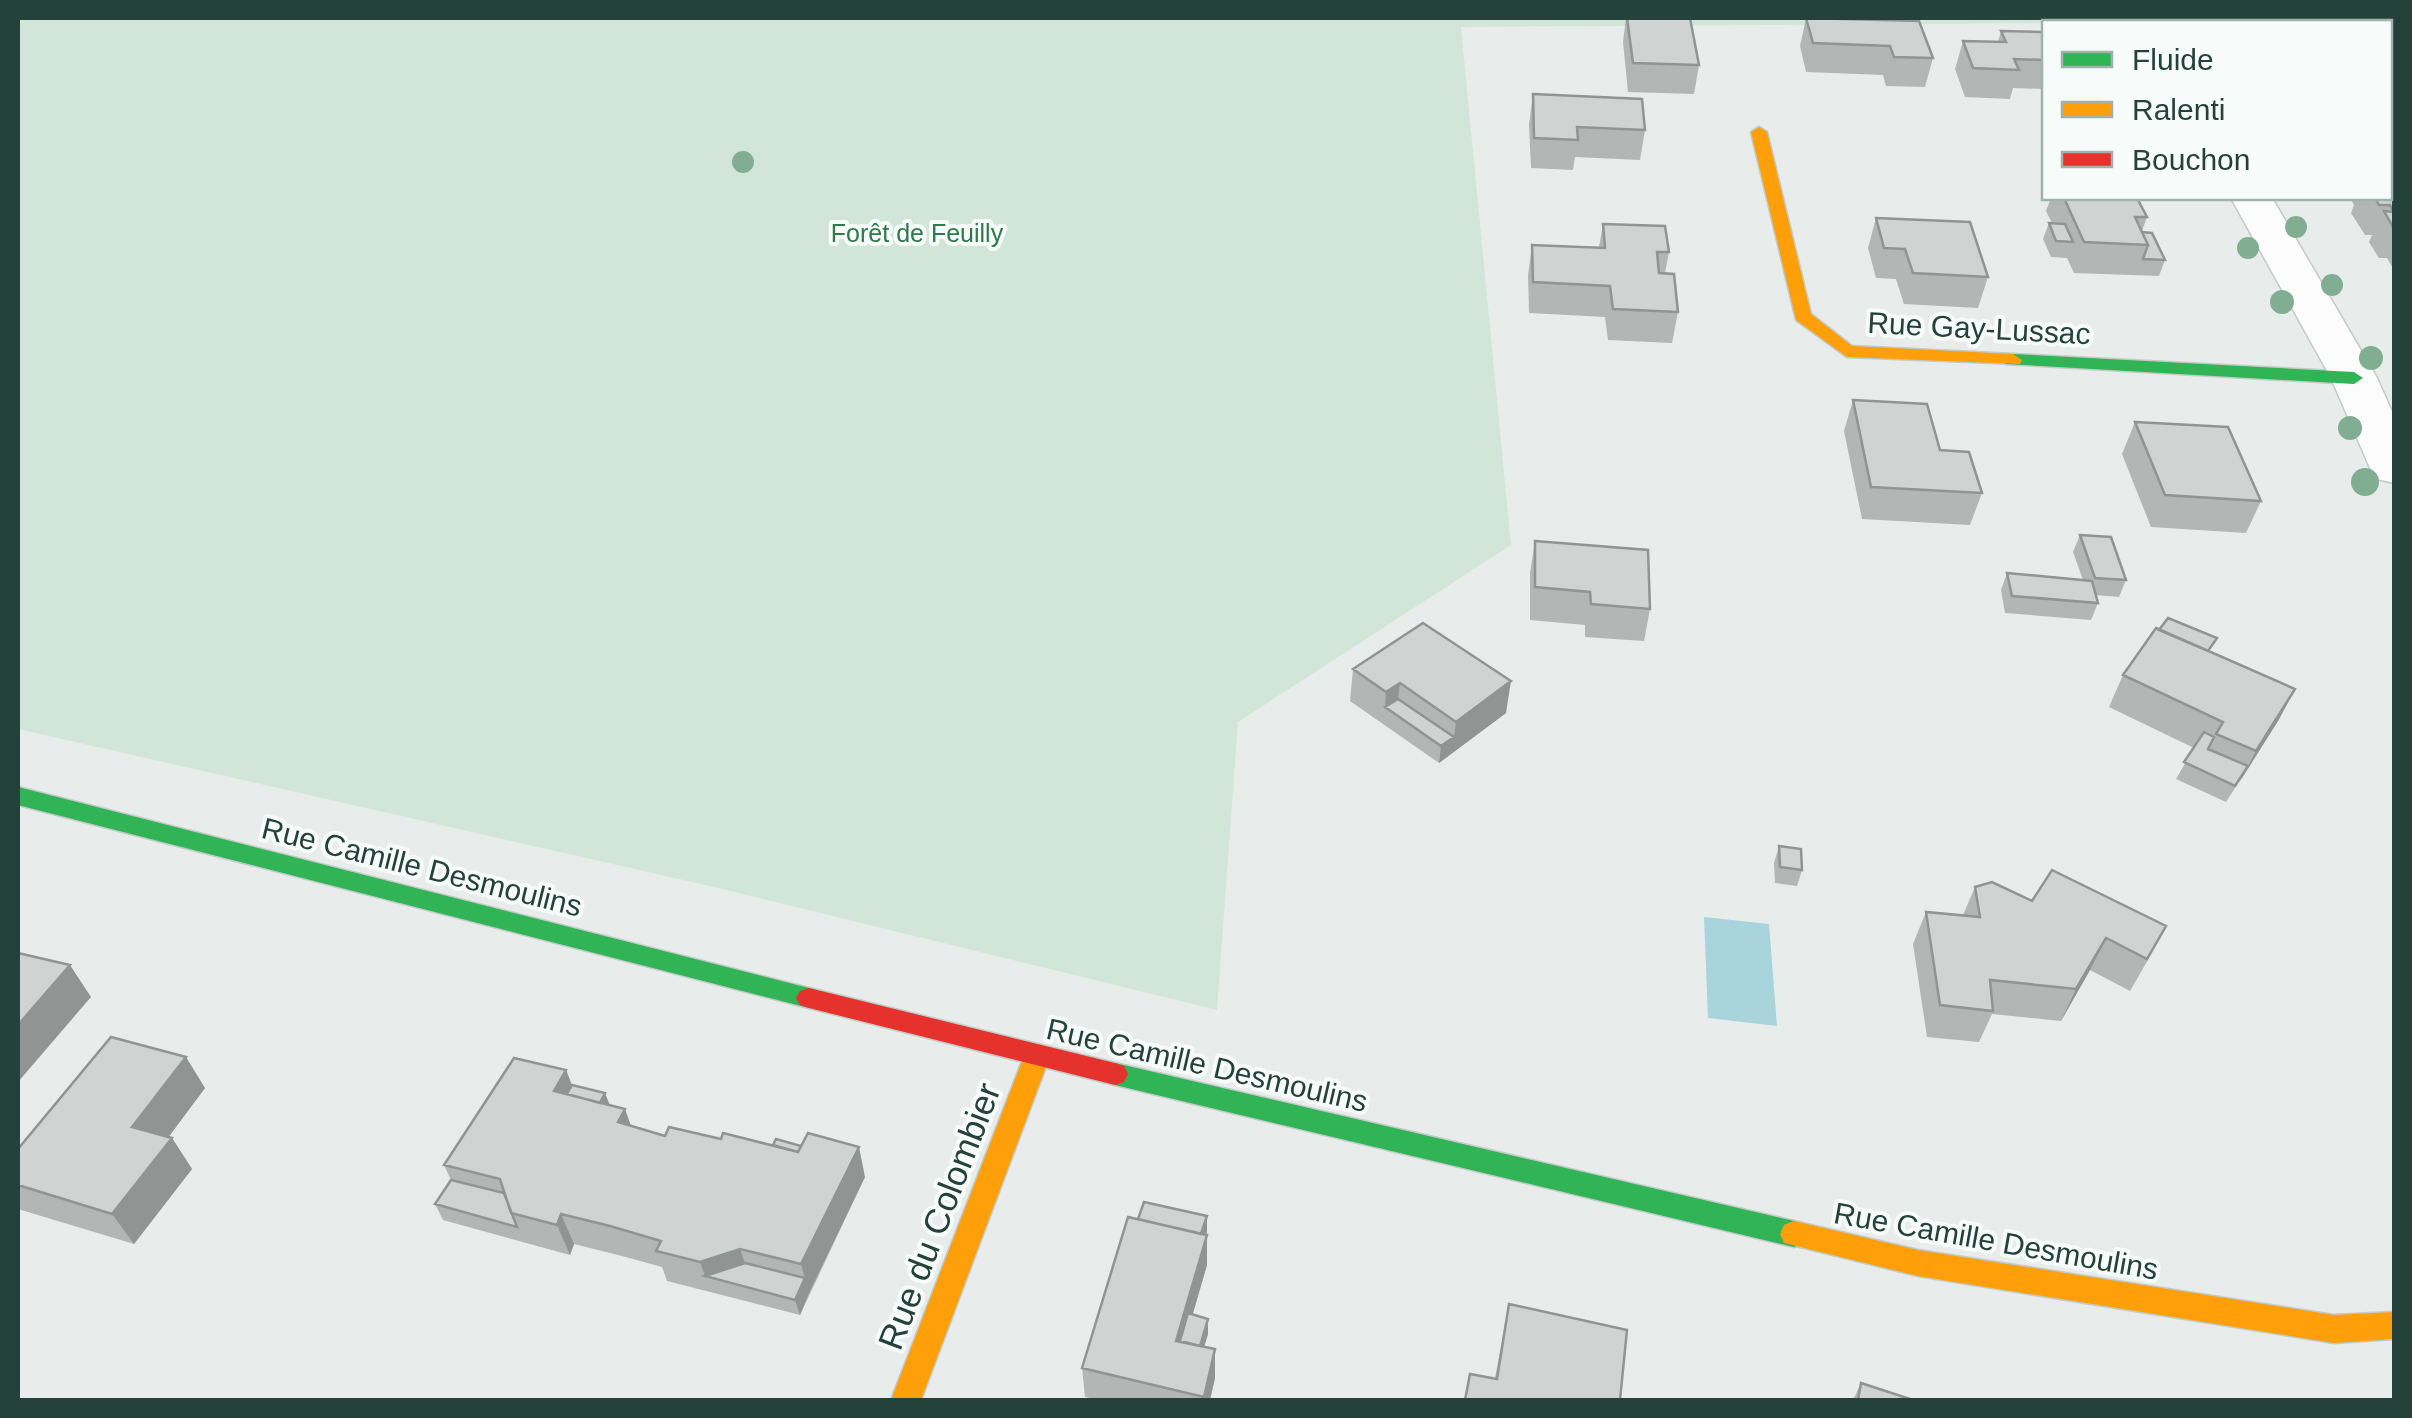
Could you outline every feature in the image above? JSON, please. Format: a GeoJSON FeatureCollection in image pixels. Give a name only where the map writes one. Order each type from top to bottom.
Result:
{"type":"FeatureCollection","features":[{"type":"Feature","properties":{"kind":"street","name":"Rue Gay-Lussac"},"geometry":{"type":"LineString","coordinates":[[1759,132],[1802,316],[1847,351],[2354,378]]}},
{"type":"Feature","properties":{"kind":"street"},"geometry":{"type":"LineString","coordinates":[[2253,200],[2354,378],[2394,468]]}},
{"type":"Feature","properties":{"kind":"street","name":"Rue Camille Desmoulins"},"geometry":{"type":"LineString","coordinates":[[18,796],[1037,1056],[1918,1262],[2334,1329],[2394,1326]]}},
{"type":"Feature","properties":{"kind":"street","name":"Rue du Colombier"},"geometry":{"type":"LineString","coordinates":[[906,1400],[1037,1056]]}},
{"type":"Feature","properties":{"kind":"green space","name":"Forêt de Feuilly"},"geometry":{"type":"Polygon","coordinates":[[[18,18],[2394,18],[1461,27],[1511,545],[1238,722],[1217,1010],[714,887],[18,729],[18,18]]]}},
{"type":"Feature","properties":{"kind":"water"},"geometry":{"type":"Polygon","coordinates":[[[1704,917],[1769,924],[1777,1026],[1708,1018],[1704,917]]]}},
{"type":"Feature","properties":{"kind":"building"},"geometry":{"type":"Polygon","coordinates":[[[1627,18],[1690,18],[1699,65],[1633,63],[1627,18]]]}},
{"type":"Feature","properties":{"kind":"building"},"geometry":{"type":"Polygon","coordinates":[[[1806,18],[1919,21],[1933,58],[1894,57],[1890,46],[1813,43],[1806,18]]]}},
{"type":"Feature","properties":{"kind":"building"},"geometry":{"type":"Polygon","coordinates":[[[2001,31],[2042,32],[2042,60],[2014,59],[2019,70],[1973,68],[1963,41],[2006,42],[2001,31]]]}},
{"type":"Feature","properties":{"kind":"building"},"geometry":{"type":"Polygon","coordinates":[[[2392,51],[2394,51],[2392,103],[2392,51]]]}},
{"type":"Feature","properties":{"kind":"building"},"geometry":{"type":"Polygon","coordinates":[[[1533,94],[1642,99],[1645,130],[1577,127],[1578,140],[1534,138],[1533,94]]]}},
{"type":"Feature","properties":{"kind":"building"},"geometry":{"type":"Polygon","coordinates":[[[2394,132],[2394,212],[2390,205],[2379,205],[2376,200],[2392,200],[2394,132]]]}},
{"type":"Feature","properties":{"kind":"building"},"geometry":{"type":"Polygon","coordinates":[[[2065,200],[2138,200],[2147,217],[2135,217],[2148,245],[2084,242],[2065,200]]]}},
{"type":"Feature","properties":{"kind":"building"},"geometry":{"type":"Polygon","coordinates":[[[2384,211],[2394,212],[2394,227],[2393,227],[2384,211]]]}},
{"type":"Feature","properties":{"kind":"building"},"geometry":{"type":"Polygon","coordinates":[[[1876,218],[1970,222],[1988,277],[1913,273],[1905,249],[1884,248],[1876,218]]]}},
{"type":"Feature","properties":{"kind":"building"},"geometry":{"type":"Polygon","coordinates":[[[2049,223],[2065,224],[2073,242],[2056,241],[2049,223]]]}},
{"type":"Feature","properties":{"kind":"building"},"geometry":{"type":"Polygon","coordinates":[[[1603,224],[1665,226],[1669,252],[1657,252],[1659,273],[1674,274],[1678,312],[1613,309],[1610,286],[1533,282],[1532,245],[1605,248],[1603,224]]]}},
{"type":"Feature","properties":{"kind":"building"},"geometry":{"type":"Polygon","coordinates":[[[2142,232],[2152,233],[2165,260],[2143,259],[2148,245],[2142,232]]]}},
{"type":"Feature","properties":{"kind":"building"},"geometry":{"type":"Polygon","coordinates":[[[1853,400],[1927,404],[1940,450],[1969,452],[1982,493],[1871,487],[1853,400]]]}},
{"type":"Feature","properties":{"kind":"building"},"geometry":{"type":"Polygon","coordinates":[[[2135,422],[2228,427],[2261,501],[2165,495],[2135,422]]]}},
{"type":"Feature","properties":{"kind":"building"},"geometry":{"type":"Polygon","coordinates":[[[2080,535],[2111,537],[2126,580],[2095,578],[2080,535]]]}},
{"type":"Feature","properties":{"kind":"building"},"geometry":{"type":"Polygon","coordinates":[[[1535,541],[1648,550],[1650,609],[1591,604],[1590,592],[1535,587],[1535,541]]]}},
{"type":"Feature","properties":{"kind":"building"},"geometry":{"type":"Polygon","coordinates":[[[2007,573],[2092,581],[2098,603],[2012,596],[2007,573]]]}},
{"type":"Feature","properties":{"kind":"building"},"geometry":{"type":"Polygon","coordinates":[[[2168,618],[2217,638],[2208,651],[2159,630],[2168,618]]]}},
{"type":"Feature","properties":{"kind":"building"},"geometry":{"type":"Polygon","coordinates":[[[1423,623],[1511,681],[1456,722],[1400,683],[1386,692],[1353,669],[1423,623]]]}},
{"type":"Feature","properties":{"kind":"building"},"geometry":{"type":"Polygon","coordinates":[[[2156,628],[2295,689],[2256,751],[2216,734],[2223,722],[2123,675],[2156,628]]]}},
{"type":"Feature","properties":{"kind":"building"},"geometry":{"type":"Polygon","coordinates":[[[1398,699],[1454,737],[1441,746],[1385,707],[1398,699]]]}},
{"type":"Feature","properties":{"kind":"building"},"geometry":{"type":"Polygon","coordinates":[[[2204,732],[2214,737],[2208,749],[2248,766],[2235,786],[2184,762],[2204,732]]]}},
{"type":"Feature","properties":{"kind":"building"},"geometry":{"type":"Polygon","coordinates":[[[1779,846],[1801,849],[1802,870],[1780,867],[1779,846]]]}},
{"type":"Feature","properties":{"kind":"building"},"geometry":{"type":"Polygon","coordinates":[[[2052,870],[2166,926],[2147,959],[2106,938],[2076,989],[1990,980],[1993,1011],[1940,1005],[1926,912],[1980,917],[1975,887],[1992,882],[2032,901],[2052,870]]]}},
{"type":"Feature","properties":{"kind":"building"},"geometry":{"type":"Polygon","coordinates":[[[18,953],[70,965],[18,1025],[18,953]]]}},
{"type":"Feature","properties":{"kind":"building"},"geometry":{"type":"Polygon","coordinates":[[[111,1037],[186,1057],[132,1127],[172,1138],[112,1214],[18,1185],[18,1149],[111,1037]]]}},
{"type":"Feature","properties":{"kind":"building"},"geometry":{"type":"Polygon","coordinates":[[[514,1058],[566,1070],[554,1091],[625,1109],[618,1122],[665,1136],[669,1127],[721,1139],[723,1133],[798,1152],[808,1133],[859,1147],[801,1264],[740,1249],[700,1262],[656,1251],[661,1241],[610,1226],[561,1214],[557,1225],[511,1213],[500,1179],[444,1165],[514,1058]]]}},
{"type":"Feature","properties":{"kind":"building"},"geometry":{"type":"Polygon","coordinates":[[[572,1085],[605,1093],[600,1103],[567,1094],[572,1085]]]}},
{"type":"Feature","properties":{"kind":"building"},"geometry":{"type":"Polygon","coordinates":[[[776,1139],[801,1146],[798,1152],[773,1145],[776,1139]]]}},
{"type":"Feature","properties":{"kind":"building"},"geometry":{"type":"Polygon","coordinates":[[[451,1180],[504,1193],[517,1227],[435,1204],[451,1180]]]}},
{"type":"Feature","properties":{"kind":"building"},"geometry":{"type":"Polygon","coordinates":[[[1144,1202],[1207,1216],[1201,1234],[1138,1219],[1144,1202]]]}},
{"type":"Feature","properties":{"kind":"building"},"geometry":{"type":"Polygon","coordinates":[[[1128,1217],[1207,1235],[1176,1341],[1215,1349],[1204,1397],[1082,1368],[1128,1217]]]}},
{"type":"Feature","properties":{"kind":"building"},"geometry":{"type":"Polygon","coordinates":[[[745,1263],[805,1278],[795,1300],[705,1276],[745,1263]]]}},
{"type":"Feature","properties":{"kind":"building"},"geometry":{"type":"Polygon","coordinates":[[[1509,1304],[1627,1330],[1620,1400],[1465,1400],[1470,1374],[1497,1379],[1509,1304]]]}},
{"type":"Feature","properties":{"kind":"building"},"geometry":{"type":"Polygon","coordinates":[[[1188,1313],[1208,1319],[1200,1346],[1180,1341],[1188,1313]]]}},
{"type":"Feature","properties":{"kind":"building"},"geometry":{"type":"Polygon","coordinates":[[[1861,1383],[1913,1400],[1858,1400],[1861,1383]]]}},
{"type":"Feature","properties":{"kind":"traffic: fast"},"geometry":{"type":"LineString","coordinates":[[2013,360],[2354,378]]}},
{"type":"Feature","properties":{"kind":"traffic: fast"},"geometry":{"type":"LineString","coordinates":[[18,796],[809,998]]}},
{"type":"Feature","properties":{"kind":"traffic: fast"},"geometry":{"type":"LineString","coordinates":[[1115,1074],[1794,1234]]}},
{"type":"Feature","properties":{"kind":"traffic: slow"},"geometry":{"type":"LineString","coordinates":[[1759,132],[1802,316],[1847,351],[2013,360]]}},
{"type":"Feature","properties":{"kind":"traffic: slow"},"geometry":{"type":"LineString","coordinates":[[906,1400],[1037,1056]]}},
{"type":"Feature","properties":{"kind":"traffic: slow"},"geometry":{"type":"LineString","coordinates":[[1794,1234],[1918,1263],[2334,1329],[2394,1326]]}},
{"type":"Feature","properties":{"kind":"traffic: jam"},"geometry":{"type":"LineString","coordinates":[[809,998],[1115,1074]]}}]}
